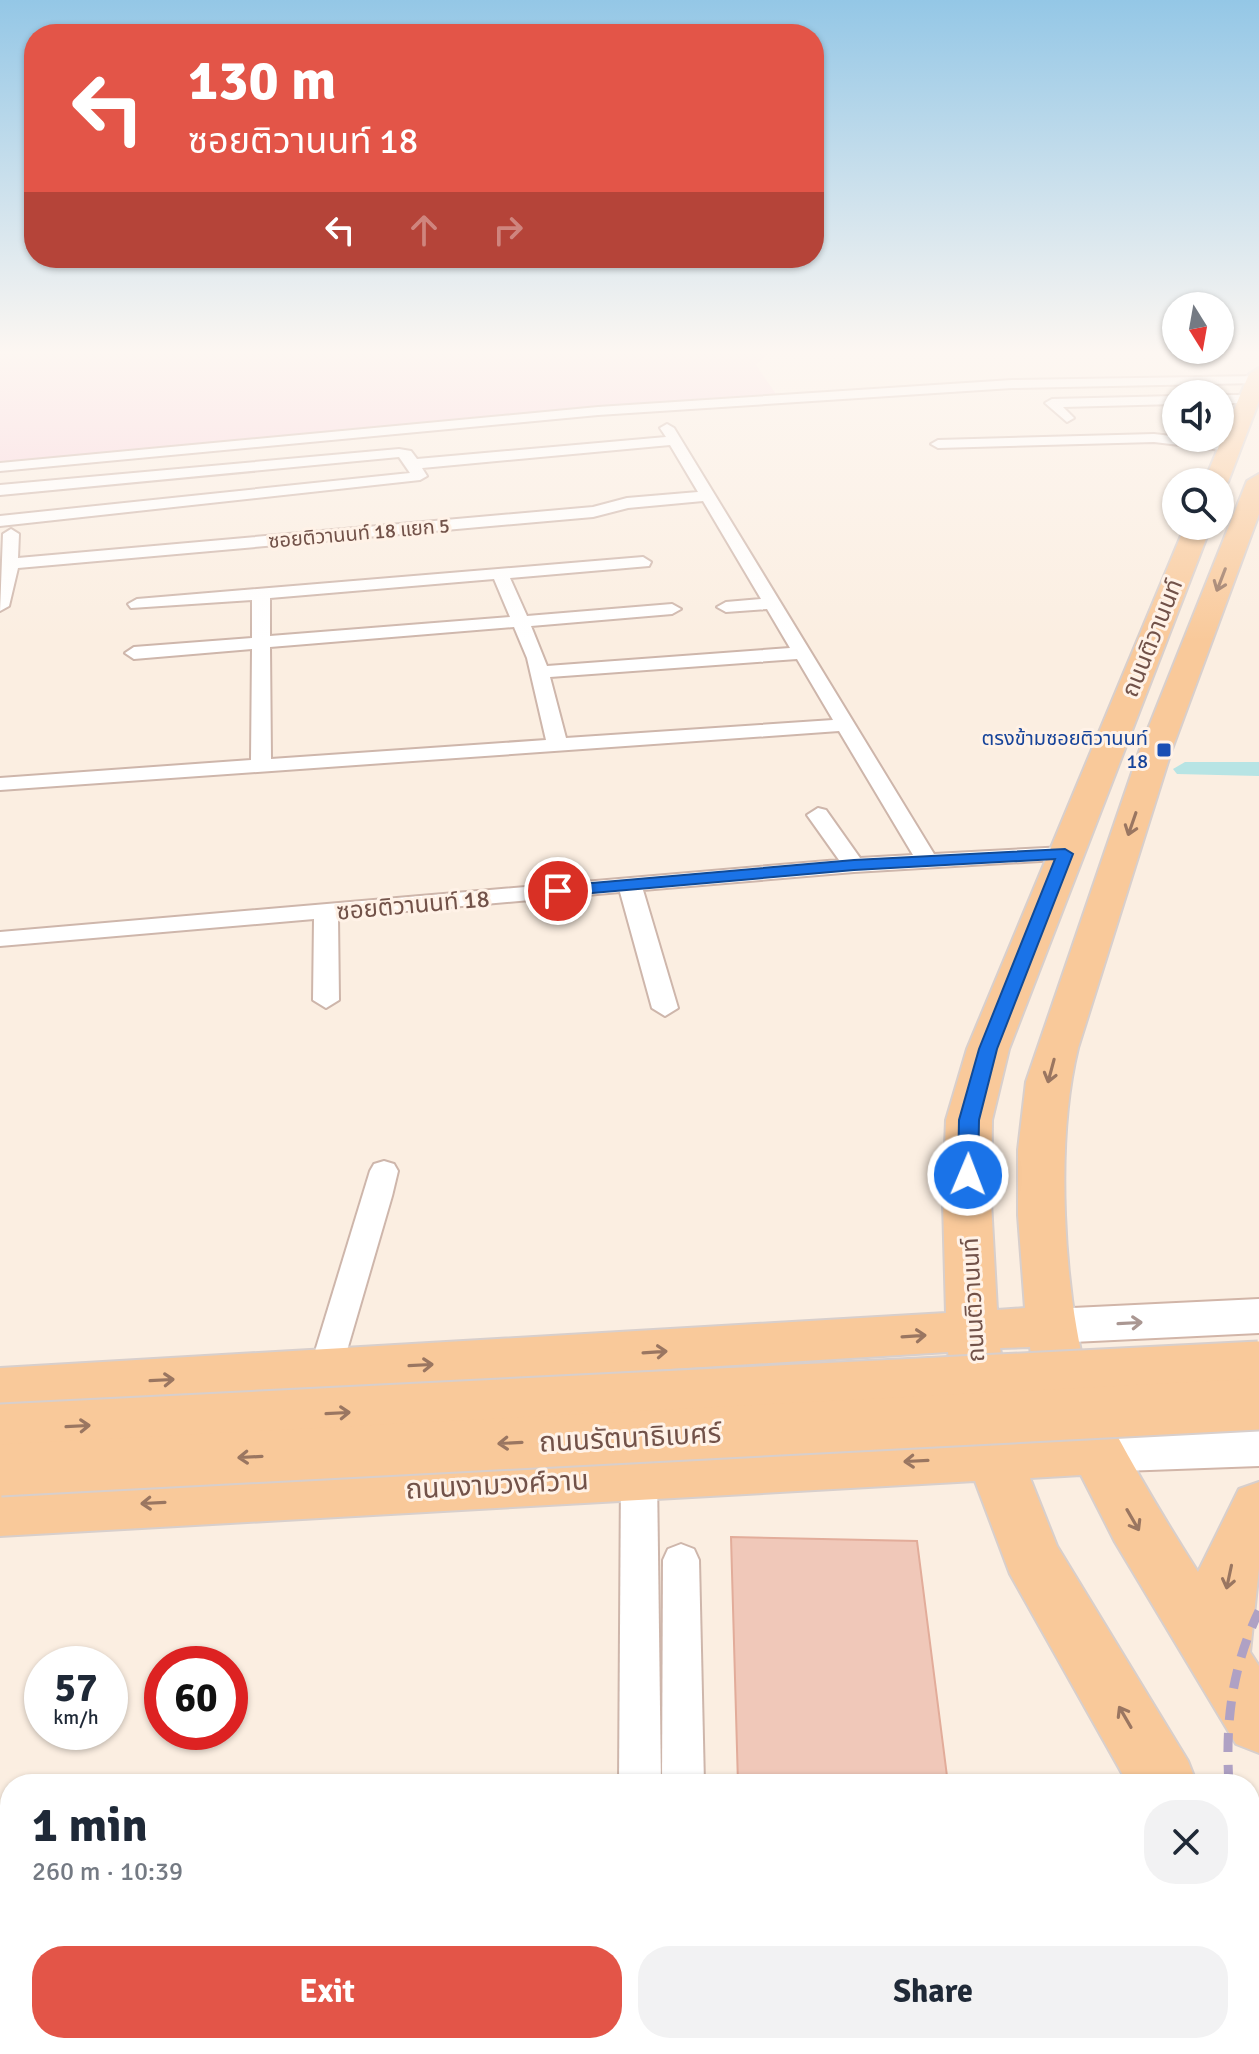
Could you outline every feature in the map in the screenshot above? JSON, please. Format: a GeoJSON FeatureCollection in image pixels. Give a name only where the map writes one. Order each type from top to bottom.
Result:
{"type":"FeatureCollection","features":[{"type":"Feature","properties":{"kind":"main road","name":"ถนนติวานนท์"},"geometry":{"type":"LineString","coordinates":[[1259,481],[1249,532],[1156,749],[1048,1082],[1041,1150],[1042,1215],[1052,1326],[1080,1421],[1259,1723]]}},
{"type":"Feature","properties":{"kind":"main road","name":"ถนนติวานนท์"},"geometry":{"type":"LineString","coordinates":[[1158,1774],[1031,1556],[988,1432],[973,1344],[969,1120],[988,1049],[1192,540]]}},
{"type":"Feature","properties":{"kind":"main road"},"geometry":{"type":"LineString","coordinates":[[0,1389],[577,1357],[973,1344],[1052,1326],[1259,1316]]}},
{"type":"Feature","properties":{"kind":"main road"},"geometry":{"type":"LineString","coordinates":[[973,1344],[1080,1421]]}},
{"type":"Feature","properties":{"kind":"main road"},"geometry":{"type":"LineString","coordinates":[[577,1357],[635,1389],[679,1402],[934,1400],[988,1432],[1080,1421],[1259,1446]]}},
{"type":"Feature","properties":{"kind":"main road","name":"ถนนรัตนาธิเบศร์"},"geometry":{"type":"LineString","coordinates":[[0,1430],[1259,1367]]}},
{"type":"Feature","properties":{"kind":"main road"},"geometry":{"type":"LineString","coordinates":[[1080,1421],[1111,1393],[1259,1387]]}},
{"type":"Feature","properties":{"kind":"main road","name":"ถนนรัตนาธิเบศร์"},"geometry":{"type":"LineString","coordinates":[[0,1470],[1259,1404]]}},
{"type":"Feature","properties":{"kind":"main road","name":"ถนนงามวงศ์วาน"},"geometry":{"type":"LineString","coordinates":[[0,1512],[639,1476],[988,1432]]}},
{"type":"Feature","properties":{"kind":"main road"},"geometry":{"type":"LineString","coordinates":[[1218,1656],[1228,1570],[1259,1506]]}},
{"type":"Feature","properties":{"kind":"street"},"geometry":{"type":"LineString","coordinates":[[0,467],[197,449]]}},
{"type":"Feature","properties":{"kind":"street"},"geometry":{"type":"LineString","coordinates":[[414,464],[501,449]]}},
{"type":"Feature","properties":{"kind":"street"},"geometry":{"type":"LineString","coordinates":[[678,449],[928,862]]}},
{"type":"Feature","properties":{"kind":"street"},"geometry":{"type":"LineString","coordinates":[[0,606],[8,525],[6,490],[399,453],[406,454],[420,476],[8,525]]}},
{"type":"Feature","properties":{"kind":"street","name":"ซอยติวานนท์ 18 แยก 5"},"geometry":{"type":"LineString","coordinates":[[5,565],[593,512],[627,503],[707,496]]}},
{"type":"Feature","properties":{"kind":"street"},"geometry":{"type":"LineString","coordinates":[[137,604],[643,562]]}},
{"type":"Feature","properties":{"kind":"street"},"geometry":{"type":"LineString","coordinates":[[500,574],[539,672],[557,744]]}},
{"type":"Feature","properties":{"kind":"street"},"geometry":{"type":"LineString","coordinates":[[261,593],[261,764]]}},
{"type":"Feature","properties":{"kind":"street"},"geometry":{"type":"LineString","coordinates":[[726,607],[771,603]]}},
{"type":"Feature","properties":{"kind":"street"},"geometry":{"type":"LineString","coordinates":[[134,653],[672,609]]}},
{"type":"Feature","properties":{"kind":"street"},"geometry":{"type":"LineString","coordinates":[[539,672],[800,653]]}},
{"type":"Feature","properties":{"kind":"street"},"geometry":{"type":"LineString","coordinates":[[0,784],[843,725]]}},
{"type":"Feature","properties":{"kind":"street"},"geometry":{"type":"LineString","coordinates":[[818,815],[854,865]]}},
{"type":"Feature","properties":{"kind":"street","name":"ซอยติวานนท์ 18"},"geometry":{"type":"LineString","coordinates":[[0,939],[854,865],[1065,854]]}},
{"type":"Feature","properties":{"kind":"street"},"geometry":{"type":"LineString","coordinates":[[630,885],[665,1008]]}},
{"type":"Feature","properties":{"kind":"street"},"geometry":{"type":"LineString","coordinates":[[326,913],[326,1000]]}},
{"type":"Feature","properties":{"kind":"street"},"geometry":{"type":"LineString","coordinates":[[325,1371],[347,1286],[364,1249],[384,1171]]}},
{"type":"Feature","properties":{"kind":"street"},"geometry":{"type":"LineString","coordinates":[[639,1476],[640,1774]]}},
{"type":"Feature","properties":{"kind":"street"},"geometry":{"type":"LineString","coordinates":[[681,1560],[683,1774]]}},
{"type":"Feature","properties":{"kind":"shaded area"},"geometry":{"type":"Polygon","coordinates":[[[0,449],[145,449],[0,463],[0,449]]]}},
{"type":"Feature","properties":{"kind":"building"},"geometry":{"type":"Polygon","coordinates":[[[731,1537],[917,1541],[947,1774],[738,1774],[731,1537]]]}},
{"type":"Feature","properties":{"kind":"waterway"},"geometry":{"type":"LineString","coordinates":[[1185,769],[1259,769]]}},
{"type":"Feature","properties":{"kind":"railway"},"geometry":{"type":"LineString","coordinates":[[1229,1774],[1232,1695],[1242,1653],[1259,1611]]}},
{"type":"Feature","properties":{"kind":"place","name":"ตรงข้ามซอยติวานนท์ 18"},"geometry":{"type":"Point","coordinates":[1164,750]}},
{"type":"Feature","properties":{"kind":"route"},"geometry":{"type":"LineString","coordinates":[[558,891],[854,865],[1065,854],[988,1049],[969,1120],[968,1175]]}}]}
